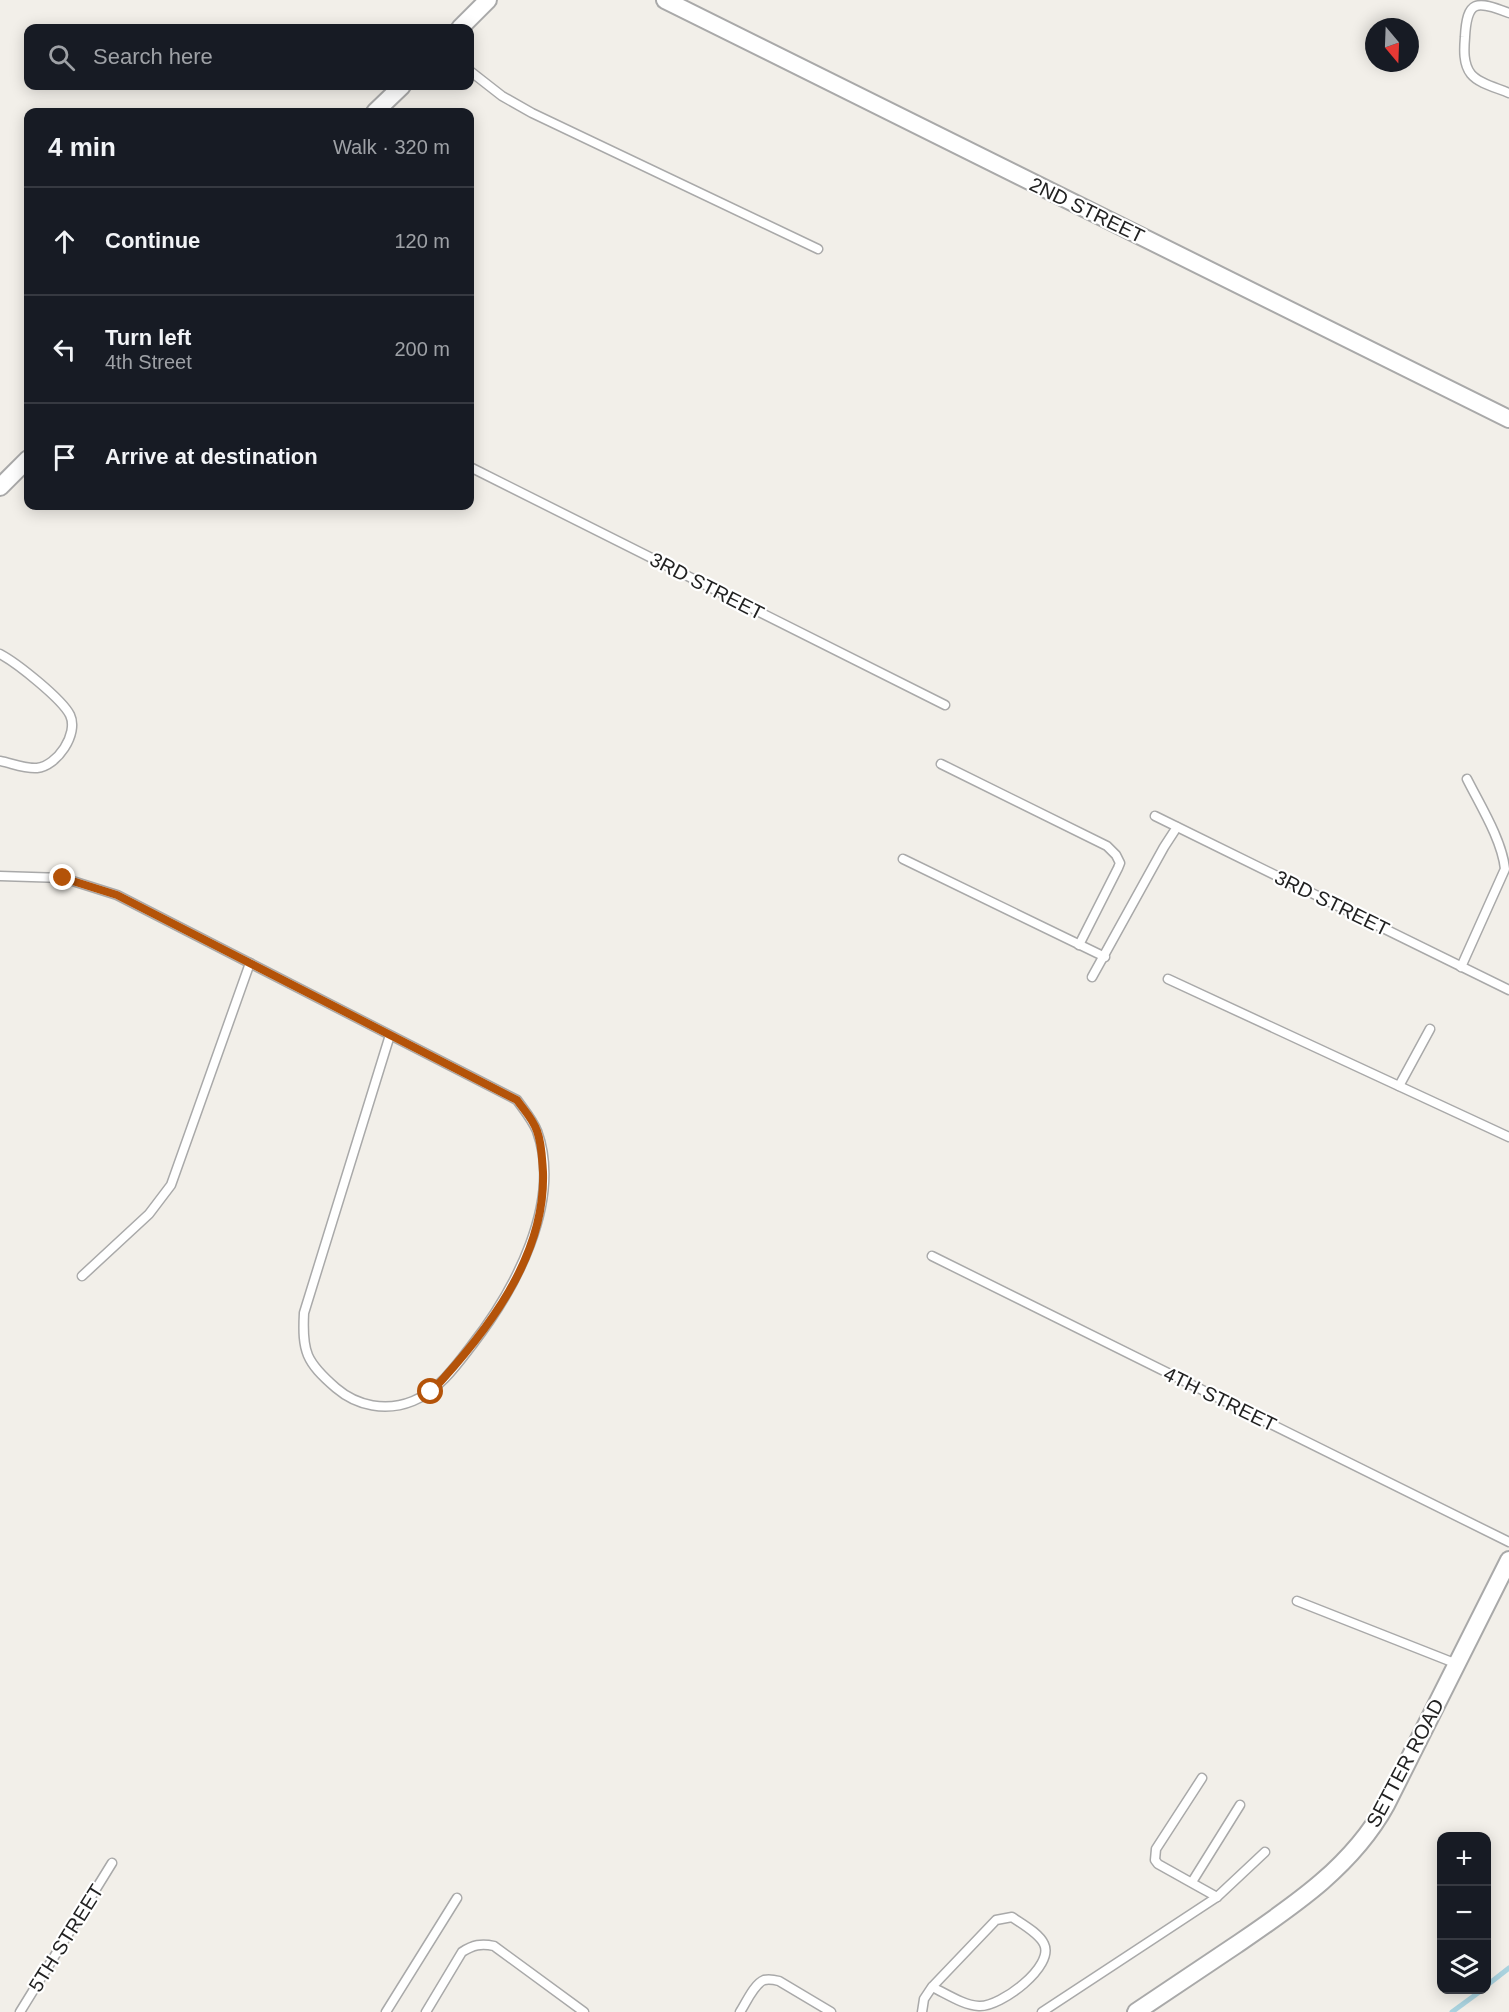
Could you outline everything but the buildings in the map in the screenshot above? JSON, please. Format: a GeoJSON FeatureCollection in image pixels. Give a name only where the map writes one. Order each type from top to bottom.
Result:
{"type":"FeatureCollection","features":[{"type":"Feature","properties":{"kind":"street"},"geometry":{"type":"LineString","coordinates":[[464,24],[488,0]]}},
{"type":"Feature","properties":{"kind":"street","name":"2ND STREET"},"geometry":{"type":"LineString","coordinates":[[665,0],[1509,419]]}},
{"type":"Feature","properties":{"kind":"street"},"geometry":{"type":"LineString","coordinates":[[379,108],[398,90]]}},
{"type":"Feature","properties":{"kind":"street"},"geometry":{"type":"LineString","coordinates":[[0,487],[24,463]]}},
{"type":"Feature","properties":{"kind":"street","name":"SETTER ROAD"},"geometry":{"type":"LineString","coordinates":[[1136,2012],[1311,1892],[1344,1862],[1363,1840],[1378,1820],[1509,1560]]}},
{"type":"Feature","properties":{"kind":"lane"},"geometry":{"type":"LineString","coordinates":[[1509,13],[1486,4],[1474,6],[1470,10],[1466,17],[1465,58],[1470,73],[1475,78],[1509,93]]}},
{"type":"Feature","properties":{"kind":"lane"},"geometry":{"type":"LineString","coordinates":[[474,74],[502,96],[532,113],[818,249]]}},
{"type":"Feature","properties":{"kind":"lane","name":"3RD STREET"},"geometry":{"type":"LineString","coordinates":[[474,469],[945,705]]}},
{"type":"Feature","properties":{"kind":"lane"},"geometry":{"type":"LineString","coordinates":[[0,654],[51,694],[69,713],[74,724],[71,737],[50,764],[38,768],[0,761]]}},
{"type":"Feature","properties":{"kind":"lane"},"geometry":{"type":"LineString","coordinates":[[941,764],[1107,846],[1116,855],[1120,863],[1118,868],[1079,945]]}},
{"type":"Feature","properties":{"kind":"lane"},"geometry":{"type":"LineString","coordinates":[[1461,967],[1505,869],[1493,834],[1467,779]]}},
{"type":"Feature","properties":{"kind":"lane","name":"3RD STREET"},"geometry":{"type":"LineString","coordinates":[[1155,816],[1509,990]]}},
{"type":"Feature","properties":{"kind":"lane"},"geometry":{"type":"LineString","coordinates":[[1092,977],[1176,827]]}},
{"type":"Feature","properties":{"kind":"lane"},"geometry":{"type":"LineString","coordinates":[[903,859],[1105,957]]}},
{"type":"Feature","properties":{"kind":"lane"},"geometry":{"type":"LineString","coordinates":[[0,876],[55,877],[85,883],[117,895],[517,1100],[529,1116],[537,1131],[542,1155],[543,1185],[540,1214],[530,1248],[502,1300],[457,1364],[431,1392],[414,1401],[393,1407],[369,1406],[343,1393],[309,1361],[303,1339],[304,1313],[390,1035]]}},
{"type":"Feature","properties":{"kind":"lane"},"geometry":{"type":"LineString","coordinates":[[82,1276],[149,1214],[171,1185],[250,963]]}},
{"type":"Feature","properties":{"kind":"lane"},"geometry":{"type":"LineString","coordinates":[[1168,979],[1509,1137]]}},
{"type":"Feature","properties":{"kind":"lane"},"geometry":{"type":"LineString","coordinates":[[1400,1086],[1431,1029]]}},
{"type":"Feature","properties":{"kind":"lane","name":"4TH STREET"},"geometry":{"type":"LineString","coordinates":[[932,1256],[1509,1542]]}},
{"type":"Feature","properties":{"kind":"lane"},"geometry":{"type":"LineString","coordinates":[[1297,1600],[1457,1664]]}},
{"type":"Feature","properties":{"kind":"lane"},"geometry":{"type":"LineString","coordinates":[[1202,1778],[1154,1854],[1158,1864],[1217,1898]]}},
{"type":"Feature","properties":{"kind":"lane"},"geometry":{"type":"LineString","coordinates":[[1192,1882],[1240,1805]]}},
{"type":"Feature","properties":{"kind":"lane"},"geometry":{"type":"LineString","coordinates":[[1042,2012],[1217,1898],[1265,1852]]}},
{"type":"Feature","properties":{"kind":"lane","name":"5TH STREET"},"geometry":{"type":"LineString","coordinates":[[20,2012],[112,1863]]}},
{"type":"Feature","properties":{"kind":"lane"},"geometry":{"type":"LineString","coordinates":[[386,2012],[457,1898]]}},
{"type":"Feature","properties":{"kind":"lane"},"geometry":{"type":"LineString","coordinates":[[922,2012],[924,2000],[932,1987],[996,1920],[1012,1917],[1040,1937],[1044,1944],[1046,1950],[1043,1959],[1030,1978],[1006,1998],[992,2004],[982,2006],[968,2004],[932,1987]]}},
{"type":"Feature","properties":{"kind":"lane"},"geometry":{"type":"LineString","coordinates":[[426,2012],[462,1952],[471,1946],[485,1944],[494,1946],[584,2012]]}},
{"type":"Feature","properties":{"kind":"lane"},"geometry":{"type":"LineString","coordinates":[[740,2012],[758,1985],[765,1980],[772,1980],[779,1981],[831,2012]]}},
{"type":"Feature","properties":{"kind":"waterway"},"geometry":{"type":"LineString","coordinates":[[1491,1982],[1509,1968]]}},
{"type":"Feature","properties":{"kind":"waterway"},"geometry":{"type":"LineString","coordinates":[[1452,2012],[1477,1994]]}},
{"type":"Feature","properties":{"kind":"route"},"geometry":{"type":"LineString","coordinates":[[63,878],[85,883],[117,895],[517,1100],[529,1116],[537,1131],[542,1155],[543,1185],[540,1214],[530,1248],[517,1276],[478,1337],[431,1392]]}}]}
